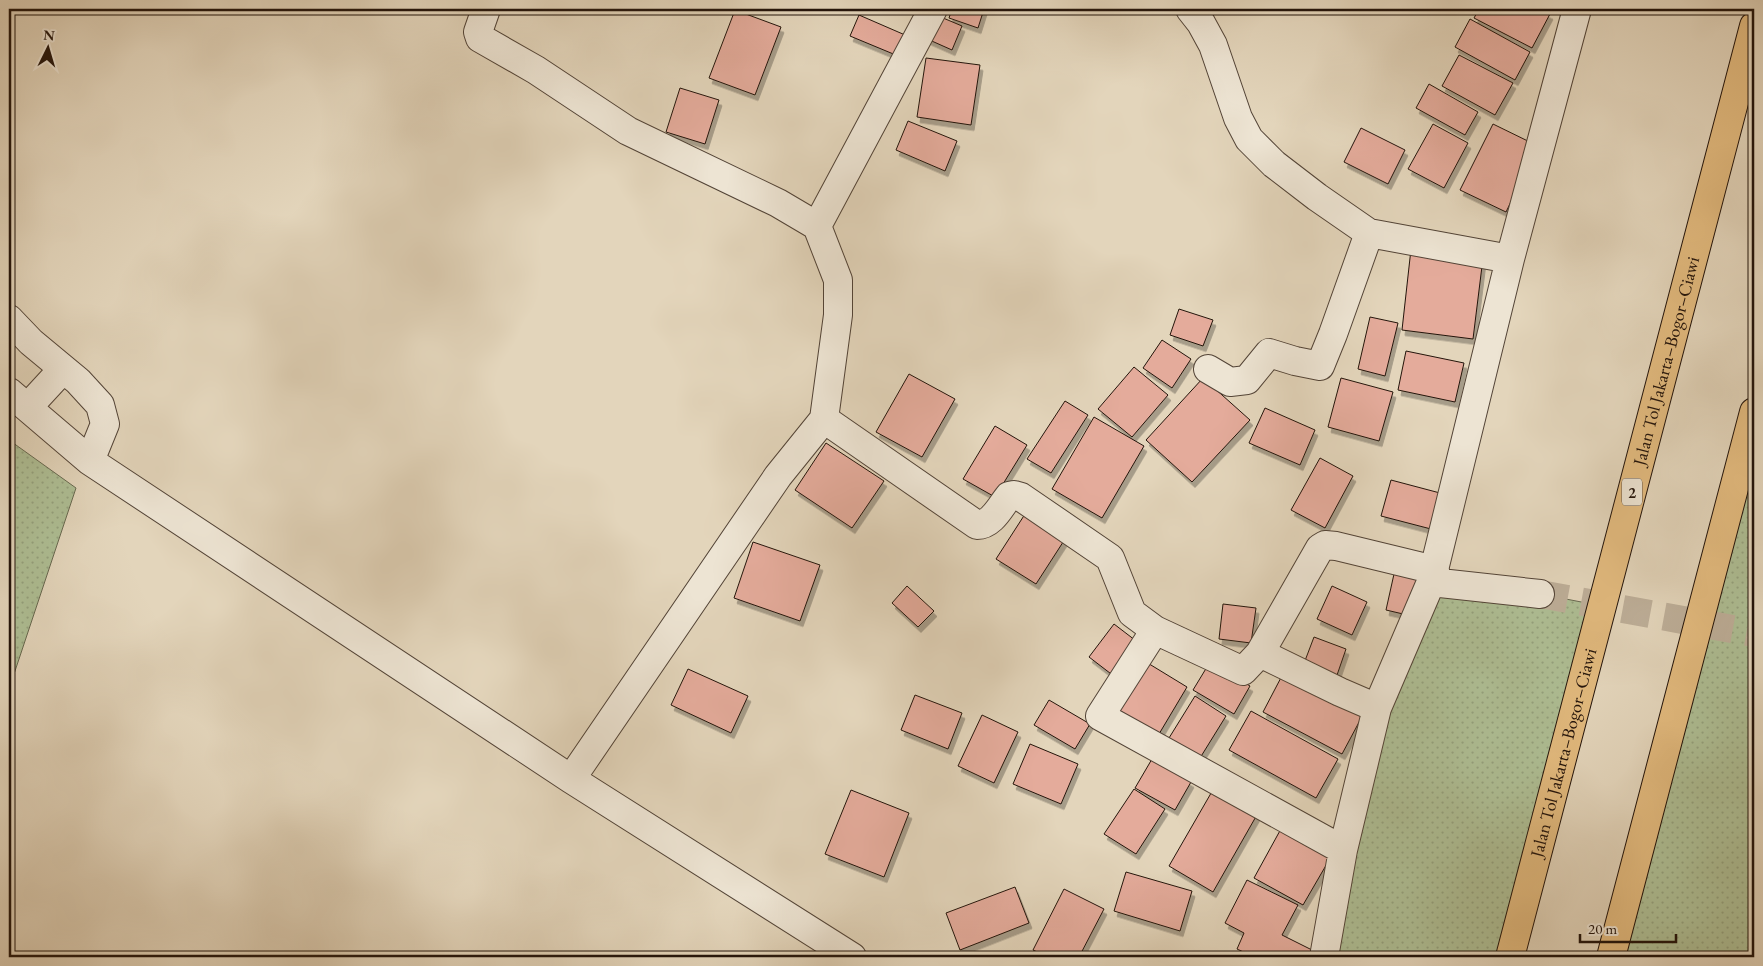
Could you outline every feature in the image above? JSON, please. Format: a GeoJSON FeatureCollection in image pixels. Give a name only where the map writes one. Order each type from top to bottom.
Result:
{"type":"FeatureCollection","features":[{"type":"Feature","properties":{"kind":"highway","name":"Jalan Tol Jakarta–Bogor–Ciawi"},"geometry":{"type":"LineString","coordinates":[[1510,957],[1754,26]]}},
{"type":"Feature","properties":{"kind":"highway"},"geometry":{"type":"LineString","coordinates":[[1611,957],[1754,412]]}},
{"type":"Feature","properties":{"kind":"street"},"geometry":{"type":"LineString","coordinates":[[486,9],[478,32],[480,38],[536,70],[628,131],[770,199],[817,226],[838,280],[838,314],[824,420],[778,476],[571,780]]}},
{"type":"Feature","properties":{"kind":"street"},"geometry":{"type":"LineString","coordinates":[[817,226],[933,9]]}},
{"type":"Feature","properties":{"kind":"street"},"geometry":{"type":"LineString","coordinates":[[1190,9],[1201,23],[1213,45],[1238,118],[1249,139],[1274,164],[1368,233],[1510,259]]}},
{"type":"Feature","properties":{"kind":"street"},"geometry":{"type":"LineString","coordinates":[[1324,957],[1343,850],[1377,708],[1433,576],[1510,259],[1577,9]]}},
{"type":"Feature","properties":{"kind":"street"},"geometry":{"type":"LineString","coordinates":[[1208,369],[1230,382],[1247,380],[1269,353],[1295,362],[1320,366],[1368,233]]}},
{"type":"Feature","properties":{"kind":"street"},"geometry":{"type":"LineString","coordinates":[[9,318],[31,342],[78,381],[100,405],[105,424],[90,461]]}},
{"type":"Feature","properties":{"kind":"street"},"geometry":{"type":"LineString","coordinates":[[63,369],[18,400],[90,461],[571,780],[852,957]]}},
{"type":"Feature","properties":{"kind":"street"},"geometry":{"type":"LineString","coordinates":[[824,420],[977,525],[989,522],[1009,496],[1021,497],[1110,558],[1132,613],[1156,630],[1243,671],[1260,653],[1320,548],[1325,546],[1336,546],[1433,576],[1540,594]]}},
{"type":"Feature","properties":{"kind":"street"},"geometry":{"type":"LineString","coordinates":[[1156,630],[1100,716],[1343,850]]}},
{"type":"Feature","properties":{"kind":"street"},"geometry":{"type":"LineString","coordinates":[[1260,653],[1377,708]]}},
{"type":"Feature","properties":{"kind":"green space"},"geometry":{"type":"Polygon","coordinates":[[[1754,412],[1754,957],[1610,957],[1754,412]]]}},
{"type":"Feature","properties":{"kind":"green space"},"geometry":{"type":"Polygon","coordinates":[[[9,440],[76,488],[9,689],[9,440]]]}},
{"type":"Feature","properties":{"kind":"green space"},"geometry":{"type":"Polygon","coordinates":[[[1431,582],[1540,594],[1602,606],[1510,957],[1329,957],[1377,708],[1431,582]]]}},
{"type":"Feature","properties":{"kind":"building"},"geometry":{"type":"Polygon","coordinates":[[[952,9],[984,9],[978,28],[949,18],[952,9]]]}},
{"type":"Feature","properties":{"kind":"building"},"geometry":{"type":"Polygon","coordinates":[[[1479,9],[1539,9],[1550,14],[1532,48],[1474,18],[1479,9]]]}},
{"type":"Feature","properties":{"kind":"building"},"geometry":{"type":"Polygon","coordinates":[[[735,10],[781,27],[755,95],[709,78],[735,10]]]}},
{"type":"Feature","properties":{"kind":"building"},"geometry":{"type":"Polygon","coordinates":[[[859,15],[912,38],[903,58],[850,36],[859,15]]]}},
{"type":"Feature","properties":{"kind":"building"},"geometry":{"type":"Polygon","coordinates":[[[936,15],[962,26],[952,50],[925,38],[936,15]]]}},
{"type":"Feature","properties":{"kind":"building"},"geometry":{"type":"Polygon","coordinates":[[[1470,19],[1530,52],[1515,80],[1455,47],[1470,19]]]}},
{"type":"Feature","properties":{"kind":"building"},"geometry":{"type":"Polygon","coordinates":[[[1459,55],[1513,83],[1495,115],[1442,86],[1459,55]]]}},
{"type":"Feature","properties":{"kind":"building"},"geometry":{"type":"Polygon","coordinates":[[[926,58],[980,65],[971,125],[917,117],[926,58]]]}},
{"type":"Feature","properties":{"kind":"building"},"geometry":{"type":"Polygon","coordinates":[[[1429,84],[1478,112],[1465,135],[1416,108],[1429,84]]]}},
{"type":"Feature","properties":{"kind":"building"},"geometry":{"type":"Polygon","coordinates":[[[680,88],[719,100],[705,144],[666,132],[680,88]]]}},
{"type":"Feature","properties":{"kind":"building"},"geometry":{"type":"Polygon","coordinates":[[[908,121],[957,141],[945,171],[896,150],[908,121]]]}},
{"type":"Feature","properties":{"kind":"building"},"geometry":{"type":"Polygon","coordinates":[[[1433,124],[1468,143],[1444,188],[1408,169],[1433,124]]]}},
{"type":"Feature","properties":{"kind":"building"},"geometry":{"type":"Polygon","coordinates":[[[1493,124],[1538,146],[1506,212],[1460,190],[1493,124]]]}},
{"type":"Feature","properties":{"kind":"building"},"geometry":{"type":"Polygon","coordinates":[[[1361,128],[1405,150],[1388,184],[1344,162],[1361,128]]]}},
{"type":"Feature","properties":{"kind":"building"},"geometry":{"type":"Polygon","coordinates":[[[1411,249],[1483,258],[1473,339],[1402,330],[1411,249]]]}},
{"type":"Feature","properties":{"kind":"building"},"geometry":{"type":"Polygon","coordinates":[[[1179,309],[1213,320],[1203,346],[1170,335],[1179,309]]]}},
{"type":"Feature","properties":{"kind":"building"},"geometry":{"type":"Polygon","coordinates":[[[1370,317],[1398,323],[1385,376],[1358,369],[1370,317]]]}},
{"type":"Feature","properties":{"kind":"building"},"geometry":{"type":"Polygon","coordinates":[[[1162,340],[1191,359],[1172,388],[1143,368],[1162,340]]]}},
{"type":"Feature","properties":{"kind":"building"},"geometry":{"type":"Polygon","coordinates":[[[1406,351],[1464,363],[1455,402],[1398,390],[1406,351]]]}},
{"type":"Feature","properties":{"kind":"building"},"geometry":{"type":"Polygon","coordinates":[[[1134,367],[1168,395],[1132,437],[1098,409],[1134,367]]]}},
{"type":"Feature","properties":{"kind":"building"},"geometry":{"type":"Polygon","coordinates":[[[909,374],[955,399],[922,457],[876,432],[909,374]]]}},
{"type":"Feature","properties":{"kind":"building"},"geometry":{"type":"Polygon","coordinates":[[[1203,378],[1250,420],[1192,482],[1146,440],[1203,378]]]}},
{"type":"Feature","properties":{"kind":"building"},"geometry":{"type":"Polygon","coordinates":[[[1341,378],[1393,392],[1379,441],[1328,427],[1341,378]]]}},
{"type":"Feature","properties":{"kind":"building"},"geometry":{"type":"Polygon","coordinates":[[[1065,401],[1088,415],[1051,473],[1027,459],[1065,401]]]}},
{"type":"Feature","properties":{"kind":"building"},"geometry":{"type":"Polygon","coordinates":[[[1265,408],[1315,430],[1300,465],[1249,443],[1265,408]]]}},
{"type":"Feature","properties":{"kind":"building"},"geometry":{"type":"Polygon","coordinates":[[[1094,417],[1144,446],[1102,518],[1052,489],[1094,417]]]}},
{"type":"Feature","properties":{"kind":"building"},"geometry":{"type":"Polygon","coordinates":[[[995,426],[1027,445],[995,497],[963,479],[995,426]]]}},
{"type":"Feature","properties":{"kind":"building"},"geometry":{"type":"Polygon","coordinates":[[[826,443],[884,481],[852,528],[795,490],[826,443]]]}},
{"type":"Feature","properties":{"kind":"building"},"geometry":{"type":"Polygon","coordinates":[[[1320,458],[1353,476],[1325,528],[1291,510],[1320,458]]]}},
{"type":"Feature","properties":{"kind":"building"},"geometry":{"type":"Polygon","coordinates":[[[1391,480],[1440,493],[1431,529],[1381,516],[1391,480]]]}},
{"type":"Feature","properties":{"kind":"building"},"geometry":{"type":"Polygon","coordinates":[[[1027,511],[1067,536],[1036,584],[996,559],[1027,511]]]}},
{"type":"Feature","properties":{"kind":"building"},"geometry":{"type":"Polygon","coordinates":[[[753,542],[820,565],[800,621],[734,598],[753,542]]]}},
{"type":"Feature","properties":{"kind":"building"},"geometry":{"type":"Polygon","coordinates":[[[1396,565],[1425,572],[1416,617],[1386,610],[1396,565]]]}},
{"type":"Feature","properties":{"kind":"building"},"geometry":{"type":"Polygon","coordinates":[[[907,586],[934,611],[918,627],[892,603],[907,586]]]}},
{"type":"Feature","properties":{"kind":"building"},"geometry":{"type":"Polygon","coordinates":[[[1332,586],[1367,602],[1352,635],[1317,619],[1332,586]]]}},
{"type":"Feature","properties":{"kind":"building"},"geometry":{"type":"Polygon","coordinates":[[[1223,604],[1256,608],[1251,643],[1219,639],[1223,604]]]}},
{"type":"Feature","properties":{"kind":"building"},"geometry":{"type":"Polygon","coordinates":[[[1114,624],[1144,647],[1119,680],[1089,657],[1114,624]]]}},
{"type":"Feature","properties":{"kind":"building"},"geometry":{"type":"Polygon","coordinates":[[[1314,637],[1346,649],[1336,678],[1303,666],[1314,637]]]}},
{"type":"Feature","properties":{"kind":"building"},"geometry":{"type":"Polygon","coordinates":[[[1146,662],[1187,687],[1159,734],[1117,709],[1146,662]]]}},
{"type":"Feature","properties":{"kind":"building"},"geometry":{"type":"Polygon","coordinates":[[[1210,662],[1250,686],[1234,714],[1193,690],[1210,662]]]}},
{"type":"Feature","properties":{"kind":"building"},"geometry":{"type":"Polygon","coordinates":[[[688,669],[748,696],[731,733],[671,705],[688,669]]]}},
{"type":"Feature","properties":{"kind":"building"},"geometry":{"type":"Polygon","coordinates":[[[1285,670],[1365,711],[1342,754],[1263,712],[1285,670]]]}},
{"type":"Feature","properties":{"kind":"building"},"geometry":{"type":"Polygon","coordinates":[[[915,695],[962,713],[948,749],[901,730],[915,695]]]}},
{"type":"Feature","properties":{"kind":"building"},"geometry":{"type":"Polygon","coordinates":[[[1195,696],[1226,716],[1200,758],[1169,738],[1195,696]]]}},
{"type":"Feature","properties":{"kind":"building"},"geometry":{"type":"Polygon","coordinates":[[[1049,700],[1090,724],[1075,749],[1034,725],[1049,700]]]}},
{"type":"Feature","properties":{"kind":"building"},"geometry":{"type":"Polygon","coordinates":[[[1251,711],[1338,759],[1316,798],[1229,750],[1251,711]]]}},
{"type":"Feature","properties":{"kind":"building"},"geometry":{"type":"Polygon","coordinates":[[[982,715],[1018,732],[994,783],[958,766],[982,715]]]}},
{"type":"Feature","properties":{"kind":"building"},"geometry":{"type":"Polygon","coordinates":[[[1030,744],[1078,764],[1061,804],[1013,784],[1030,744]]]}},
{"type":"Feature","properties":{"kind":"building"},"geometry":{"type":"Polygon","coordinates":[[[1152,759],[1191,782],[1175,810],[1135,788],[1152,759]]]}},
{"type":"Feature","properties":{"kind":"building"},"geometry":{"type":"Polygon","coordinates":[[[1214,788],[1258,813],[1213,892],[1169,866],[1214,788]]]}},
{"type":"Feature","properties":{"kind":"building"},"geometry":{"type":"Polygon","coordinates":[[[1134,789],[1165,809],[1136,854],[1104,834],[1134,789]]]}},
{"type":"Feature","properties":{"kind":"building"},"geometry":{"type":"Polygon","coordinates":[[[851,790],[909,813],[884,877],[825,854],[851,790]]]}},
{"type":"Feature","properties":{"kind":"building"},"geometry":{"type":"Polygon","coordinates":[[[1282,827],[1332,855],[1303,905],[1254,878],[1282,827]]]}},
{"type":"Feature","properties":{"kind":"building"},"geometry":{"type":"Polygon","coordinates":[[[1126,872],[1192,891],[1180,931],[1114,911],[1126,872]]]}},
{"type":"Feature","properties":{"kind":"building"},"geometry":{"type":"Polygon","coordinates":[[[1247,880],[1298,905],[1282,935],[1314,951],[1310,957],[1254,957],[1237,949],[1244,933],[1225,923],[1247,880]]]}},
{"type":"Feature","properties":{"kind":"building"},"geometry":{"type":"Polygon","coordinates":[[[1015,887],[1029,923],[960,950],[946,913],[1015,887]]]}},
{"type":"Feature","properties":{"kind":"building"},"geometry":{"type":"Polygon","coordinates":[[[1064,889],[1104,909],[1079,957],[1048,957],[1033,950],[1064,889]]]}},
{"type":"Feature","properties":{"kind":"tunnel"},"geometry":{"type":"LineString","coordinates":[[1540,594],[1754,633]]}}]}
